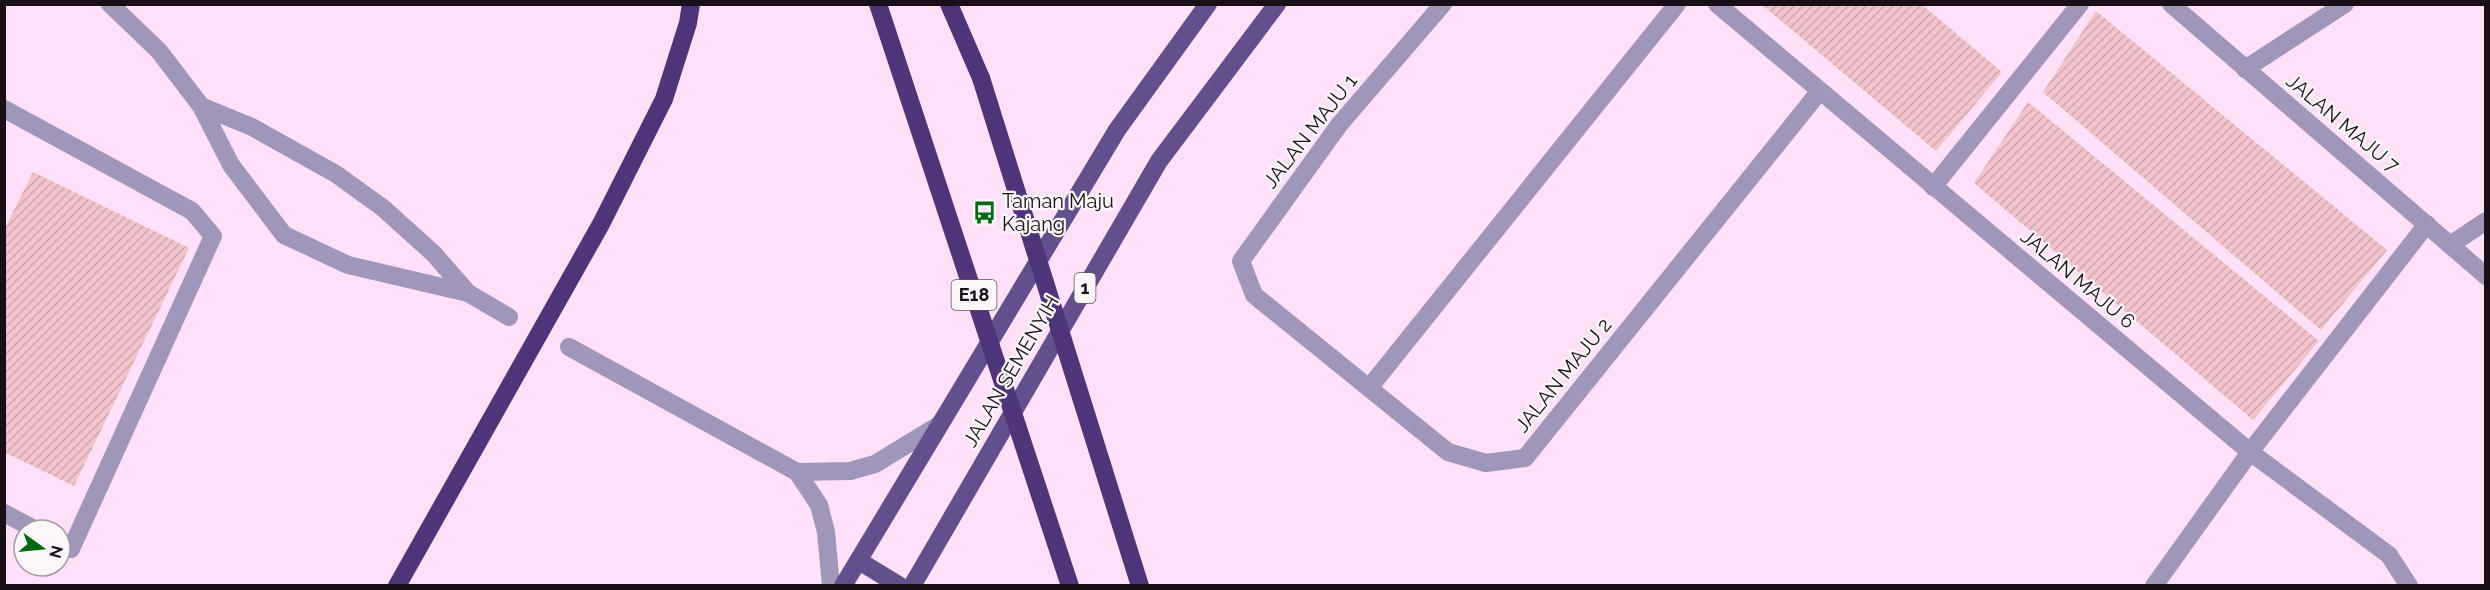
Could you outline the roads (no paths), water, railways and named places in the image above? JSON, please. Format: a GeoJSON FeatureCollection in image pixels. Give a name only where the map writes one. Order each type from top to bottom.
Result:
{"type":"FeatureCollection","features":[{"type":"Feature","properties":{"kind":"highway"},"geometry":{"type":"LineString","coordinates":[[397,585],[606,214],[664,99],[688,23],[691,4]]}},
{"type":"Feature","properties":{"kind":"highway","name":"E18"},"geometry":{"type":"LineString","coordinates":[[878,4],[1070,585]]}},
{"type":"Feature","properties":{"kind":"highway"},"geometry":{"type":"LineString","coordinates":[[949,4],[981,78],[1140,585]]}},
{"type":"Feature","properties":{"kind":"main road","name":"JALAN SEMENYIH"},"geometry":{"type":"LineString","coordinates":[[843,585],[1117,130],[1208,4]]}},
{"type":"Feature","properties":{"kind":"main road","name":"JALAN SEMENYIH"},"geometry":{"type":"LineString","coordinates":[[912,585],[1159,161],[1277,4]]}},
{"type":"Feature","properties":{"kind":"main road"},"geometry":{"type":"LineString","coordinates":[[859,561],[900,585]]}},
{"type":"Feature","properties":{"kind":"street"},"geometry":{"type":"LineString","coordinates":[[110,4],[159,51],[201,106],[231,165],[284,235],[348,265],[468,293],[509,317]]}},
{"type":"Feature","properties":{"kind":"street","name":"JALAN MAJU 1"},"geometry":{"type":"LineString","coordinates":[[1254,295],[1241,261],[1340,124],[1443,4]]}},
{"type":"Feature","properties":{"kind":"street"},"geometry":{"type":"LineString","coordinates":[[1369,388],[1677,4]]}},
{"type":"Feature","properties":{"kind":"street","name":"JALAN MAJU 6"},"geometry":{"type":"LineString","coordinates":[[1717,4],[2250,452],[2389,555],[2409,585]]}},
{"type":"Feature","properties":{"kind":"street"},"geometry":{"type":"LineString","coordinates":[[1933,187],[2080,4]]}},
{"type":"Feature","properties":{"kind":"street","name":"JALAN MAJU 7"},"geometry":{"type":"LineString","coordinates":[[2170,4],[2486,276]]}},
{"type":"Feature","properties":{"kind":"street"},"geometry":{"type":"LineString","coordinates":[[2245,69],[2345,4]]}},
{"type":"Feature","properties":{"kind":"street","name":"JALAN MAJU 2"},"geometry":{"type":"LineString","coordinates":[[1254,295],[1448,452],[1486,463],[1525,458],[1819,92]]}},
{"type":"Feature","properties":{"kind":"street"},"geometry":{"type":"LineString","coordinates":[[201,106],[252,126],[336,174],[383,208],[434,255],[468,293]]}},
{"type":"Feature","properties":{"kind":"street"},"geometry":{"type":"LineString","coordinates":[[7,116],[192,211],[213,236],[72,547]]}},
{"type":"Feature","properties":{"kind":"street"},"geometry":{"type":"LineString","coordinates":[[2450,245],[2486,221]]}},
{"type":"Feature","properties":{"kind":"street"},"geometry":{"type":"LineString","coordinates":[[2154,585],[2250,452],[2427,224]]}},
{"type":"Feature","properties":{"kind":"street"},"geometry":{"type":"LineString","coordinates":[[569,346],[797,472],[819,505],[826,532],[831,585]]}},
{"type":"Feature","properties":{"kind":"street"},"geometry":{"type":"LineString","coordinates":[[797,472],[850,471],[875,464],[939,425]]}},
{"type":"Feature","properties":{"kind":"place","name":"Taman Maju Kajang"},"geometry":{"type":"Point","coordinates":[984,212]}}]}
